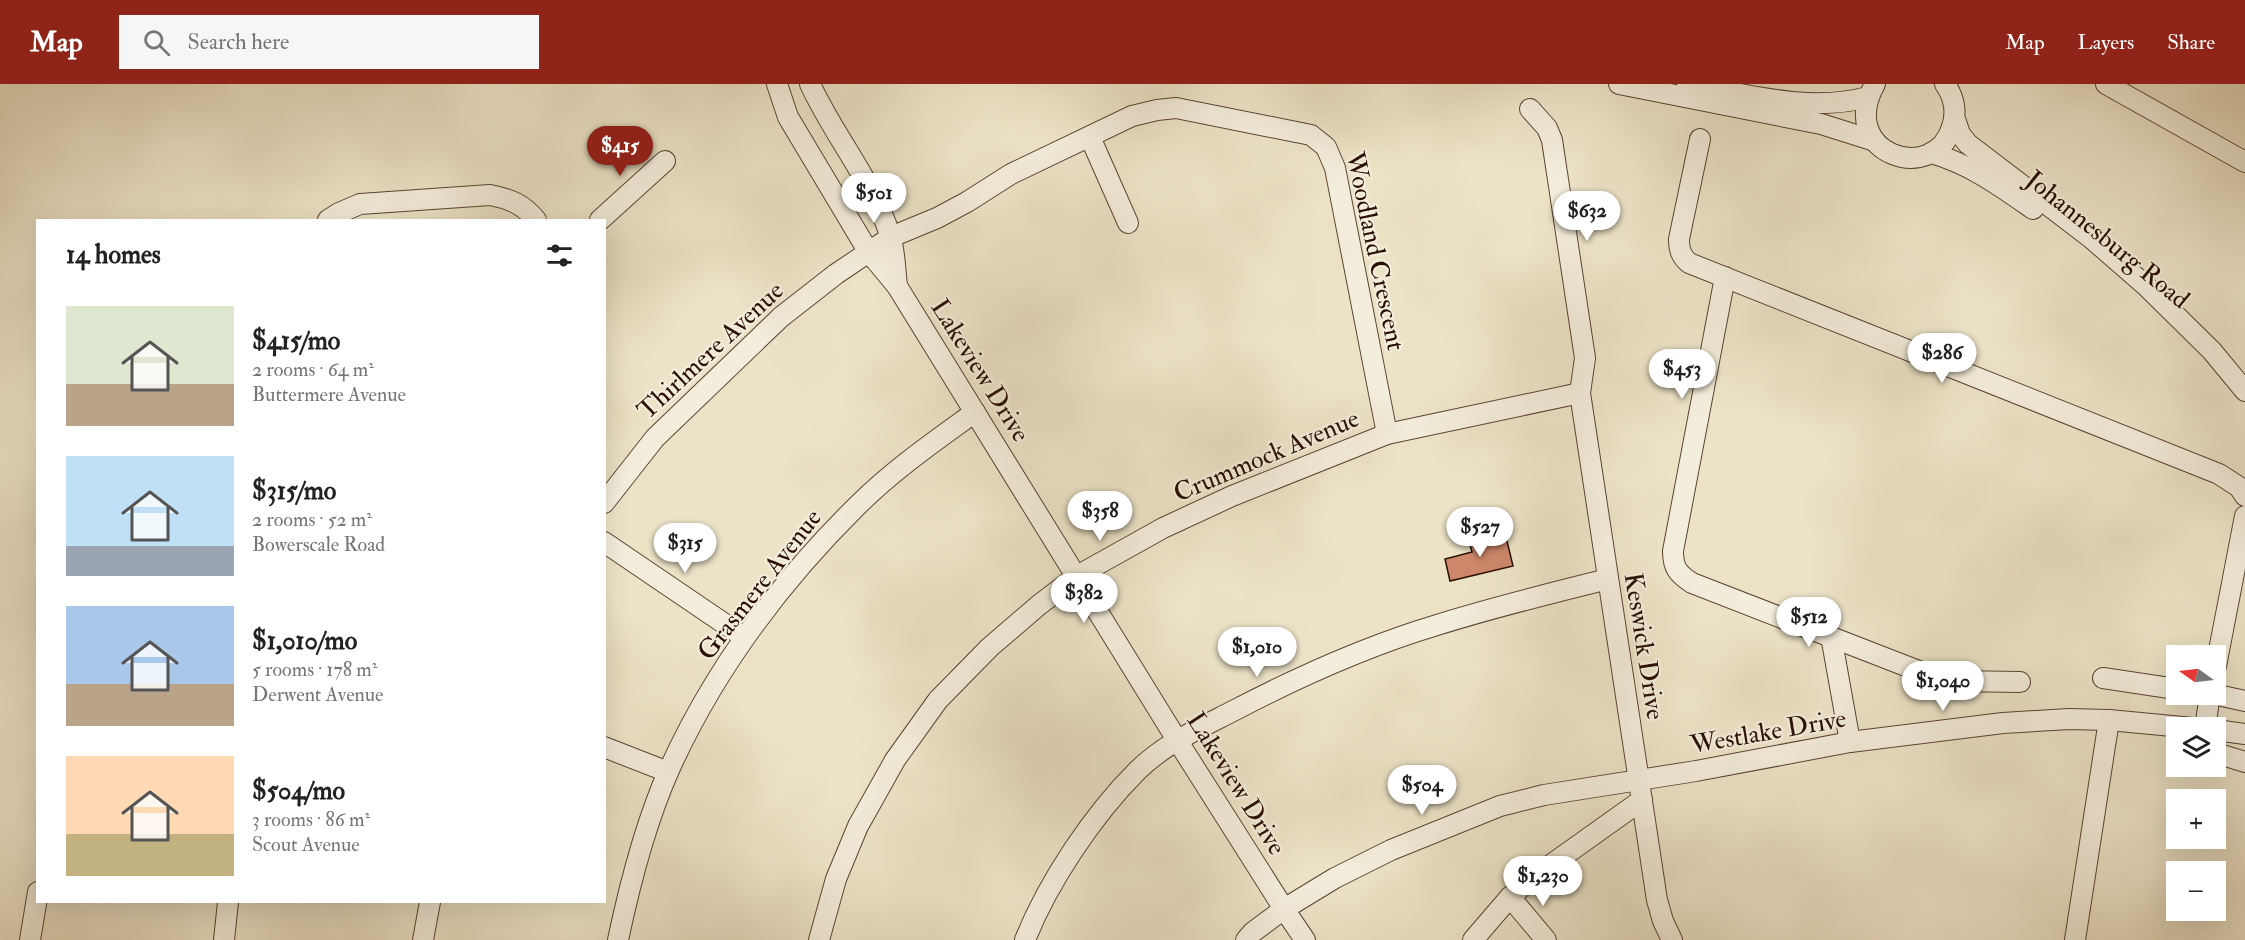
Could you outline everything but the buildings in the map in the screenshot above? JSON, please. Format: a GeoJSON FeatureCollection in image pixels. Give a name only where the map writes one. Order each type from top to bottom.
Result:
{"type":"FeatureCollection","features":[{"type":"Feature","properties":{"kind":"street","name":"Lakeview Drive"},"geometry":{"type":"LineString","coordinates":[[777,84],[788,117],[868,251],[897,286],[1177,740],[1305,940]]}},
{"type":"Feature","properties":{"kind":"street","name":"Lakeview Drive"},"geometry":{"type":"LineString","coordinates":[[810,84],[860,170],[891,237],[897,286]]}},
{"type":"Feature","properties":{"kind":"street"},"geometry":{"type":"LineString","coordinates":[[1619,84],[1774,106],[1832,104],[1871,91]]}},
{"type":"Feature","properties":{"kind":"street"},"geometry":{"type":"LineString","coordinates":[[1687,84],[1774,106],[1875,141]]}},
{"type":"Feature","properties":{"kind":"street","name":"Johannesburg Road"},"geometry":{"type":"LineString","coordinates":[[1945,84],[1955,105],[1955,119],[1960,134],[1968,144],[2091,238],[2145,285],[2212,351],[2243,388]]}},
{"type":"Feature","properties":{"kind":"street"},"geometry":{"type":"LineString","coordinates":[[2106,84],[2245,162]]}},
{"type":"Feature","properties":{"kind":"street"},"geometry":{"type":"LineString","coordinates":[[1871,91],[1865,112],[1867,128],[1886,152],[1901,157],[1916,158],[1931,153],[1942,145],[1951,133],[1955,119]]}},
{"type":"Feature","properties":{"kind":"street","name":"Woodland Crescent"},"geometry":{"type":"LineString","coordinates":[[868,251],[891,237],[937,218],[967,202],[1011,174],[1132,116],[1176,108],[1311,135],[1326,147],[1335,168],[1387,434]]}},
{"type":"Feature","properties":{"kind":"street","name":"Keswick Drive"},"geometry":{"type":"LineString","coordinates":[[1530,109],[1547,128],[1552,140],[1586,358],[1580,393],[1657,900],[1672,940]]}},
{"type":"Feature","properties":{"kind":"street"},"geometry":{"type":"LineString","coordinates":[[804,142],[831,123]]}},
{"type":"Feature","properties":{"kind":"street"},"geometry":{"type":"LineString","coordinates":[[1090,137],[1128,223]]}},
{"type":"Feature","properties":{"kind":"street"},"geometry":{"type":"LineString","coordinates":[[1700,139],[1679,239],[1679,251],[1689,263],[2219,474],[2240,487],[2245,496]]}},
{"type":"Feature","properties":{"kind":"street","name":"Johannesburg Road"},"geometry":{"type":"LineString","coordinates":[[1931,153],[1964,164],[1985,176],[2044,218],[2097,258],[2213,364],[2243,388]]}},
{"type":"Feature","properties":{"kind":"street"},"geometry":{"type":"LineString","coordinates":[[601,219],[665,161]]}},
{"type":"Feature","properties":{"kind":"street"},"geometry":{"type":"LineString","coordinates":[[330,219],[360,204],[490,195],[508,198],[525,207],[535,219]]}},
{"type":"Feature","properties":{"kind":"street","name":"Thirlmere Avenue"},"geometry":{"type":"LineString","coordinates":[[606,500],[655,438],[704,390],[781,317],[868,251]]}},
{"type":"Feature","properties":{"kind":"street"},"geometry":{"type":"LineString","coordinates":[[1725,277],[1676,530],[1673,564],[1679,574],[1692,583],[1929,675],[1956,681],[2020,681]]}},
{"type":"Feature","properties":{"kind":"street","name":"Crummock Avenue"},"geometry":{"type":"LineString","coordinates":[[819,940],[836,879],[858,826],[895,760],[938,700],[990,647],[1077,576],[1163,528],[1232,496],[1387,434],[1580,393]]}},
{"type":"Feature","properties":{"kind":"street","name":"Grasmere Avenue"},"geometry":{"type":"LineString","coordinates":[[618,940],[638,856],[668,772],[704,699],[744,637],[803,563],[859,504],[930,445],[975,412]]}},
{"type":"Feature","properties":{"kind":"street"},"geometry":{"type":"LineString","coordinates":[[2220,645],[2245,516]]}},
{"type":"Feature","properties":{"kind":"street"},"geometry":{"type":"LineString","coordinates":[[606,543],[744,637]]}},
{"type":"Feature","properties":{"kind":"street"},"geometry":{"type":"LineString","coordinates":[[1025,940],[1060,869],[1100,815],[1138,770],[1177,740],[1283,686],[1374,647],[1458,618],[1608,579]]}},
{"type":"Feature","properties":{"kind":"street"},"geometry":{"type":"LineString","coordinates":[[1831,636],[1850,742]]}},
{"type":"Feature","properties":{"kind":"street"},"geometry":{"type":"LineString","coordinates":[[2103,678],[2166,687]]}},
{"type":"Feature","properties":{"kind":"street"},"geometry":{"type":"LineString","coordinates":[[2226,697],[2245,700]]}},
{"type":"Feature","properties":{"kind":"street","name":"Westlake Drive"},"geometry":{"type":"LineString","coordinates":[[1473,940],[1510,897],[1640,790],[1850,742],[2003,723],[2069,719],[2166,725]]}},
{"type":"Feature","properties":{"kind":"street"},"geometry":{"type":"LineString","coordinates":[[2075,940],[2109,720]]}},
{"type":"Feature","properties":{"kind":"street"},"geometry":{"type":"LineString","coordinates":[[2226,731],[2245,734]]}},
{"type":"Feature","properties":{"kind":"street"},"geometry":{"type":"LineString","coordinates":[[606,748],[668,772]]}},
{"type":"Feature","properties":{"kind":"street"},"geometry":{"type":"LineString","coordinates":[[2226,756],[2245,762]]}},
{"type":"Feature","properties":{"kind":"street"},"geometry":{"type":"LineString","coordinates":[[1246,940],[1284,909],[1335,878],[1391,850],[1500,806],[1544,795],[1640,790]]}},
{"type":"Feature","properties":{"kind":"street"},"geometry":{"type":"LineString","coordinates":[[1510,897],[1546,940]]}},
{"type":"Feature","properties":{"kind":"street"},"geometry":{"type":"LineString","coordinates":[[30,940],[36,903]]}},
{"type":"Feature","properties":{"kind":"street"},"geometry":{"type":"LineString","coordinates":[[224,940],[228,903]]}},
{"type":"Feature","properties":{"kind":"street"},"geometry":{"type":"LineString","coordinates":[[423,940],[430,903]]}}]}
